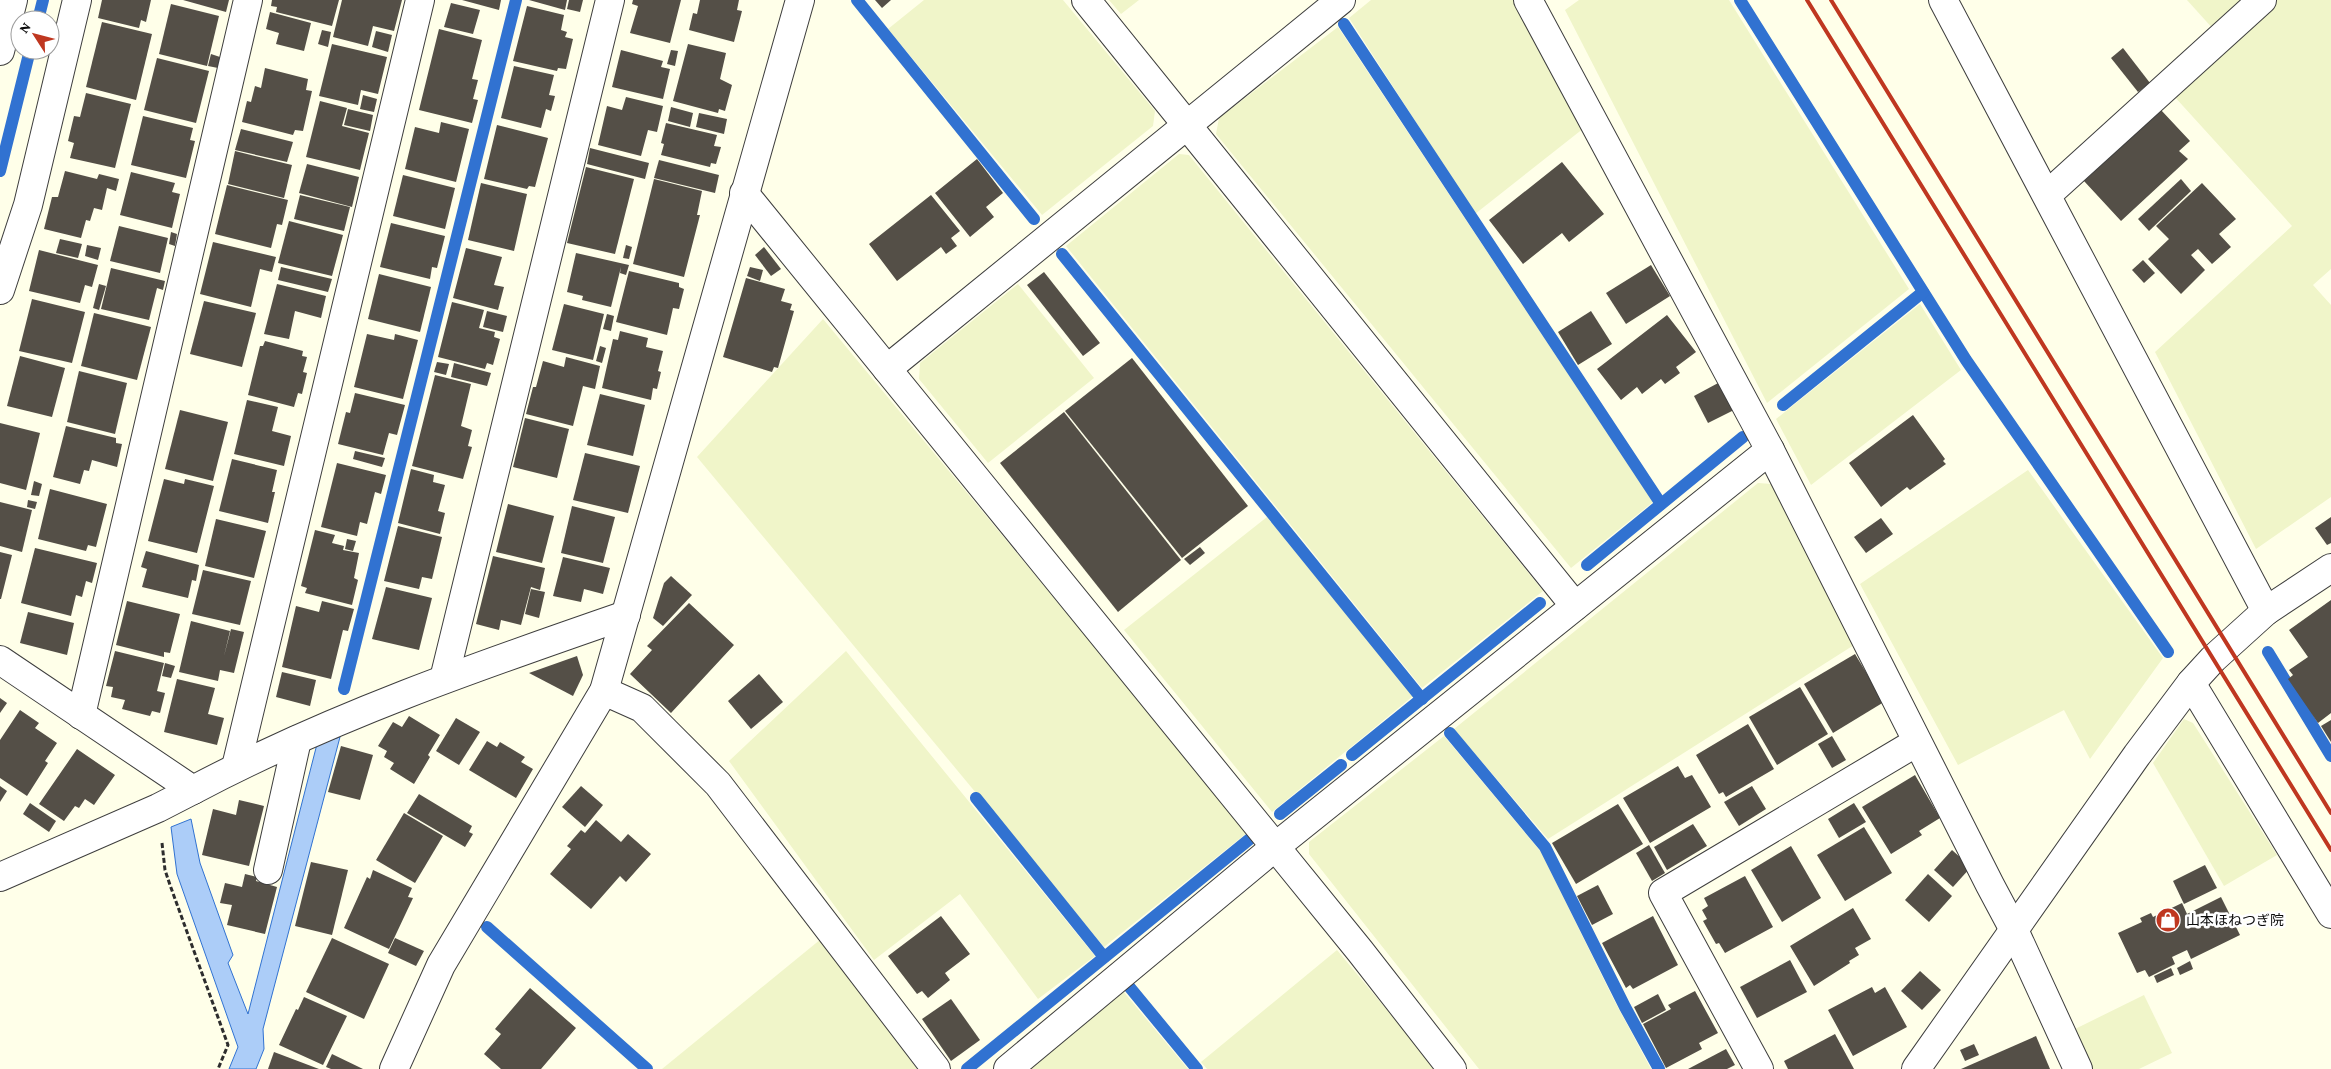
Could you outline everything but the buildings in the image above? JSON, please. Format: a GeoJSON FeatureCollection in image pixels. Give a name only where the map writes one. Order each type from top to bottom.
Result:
{"type":"FeatureCollection","features":[{"type":"Feature","properties":{"kind":"street"},"geometry":{"type":"LineString","coordinates":[[0,51],[13,0]]}},
{"type":"Feature","properties":{"kind":"street"},"geometry":{"type":"LineString","coordinates":[[0,290],[28,205],[77,0]]}},
{"type":"Feature","properties":{"kind":"street"},"geometry":{"type":"LineString","coordinates":[[81,715],[248,0]]}},
{"type":"Feature","properties":{"kind":"street"},"geometry":{"type":"LineString","coordinates":[[236,767],[420,0]]}},
{"type":"Feature","properties":{"kind":"street"},"geometry":{"type":"LineString","coordinates":[[444,679],[610,0]]}},
{"type":"Feature","properties":{"kind":"street"},"geometry":{"type":"LineString","coordinates":[[394,1069],[441,965],[604,691],[800,0]]}},
{"type":"Feature","properties":{"kind":"street"},"geometry":{"type":"LineString","coordinates":[[1086,0],[1575,606]]}},
{"type":"Feature","properties":{"kind":"street"},"geometry":{"type":"LineString","coordinates":[[887,369],[1186,124],[1341,0]]}},
{"type":"Feature","properties":{"kind":"street"},"geometry":{"type":"LineString","coordinates":[[1528,0],[1770,450],[2014,930],[2078,1069]]}},
{"type":"Feature","properties":{"kind":"street"},"geometry":{"type":"LineString","coordinates":[[1943,0],[2266,611]]}},
{"type":"Feature","properties":{"kind":"street"},"geometry":{"type":"LineString","coordinates":[[2047,195],[2262,0]]}},
{"type":"Feature","properties":{"kind":"street"},"geometry":{"type":"LineString","coordinates":[[744,194],[1360,951],[1452,1069]]}},
{"type":"Feature","properties":{"kind":"street"},"geometry":{"type":"LineString","coordinates":[[1008,1069],[1275,847],[1770,450]]}},
{"type":"Feature","properties":{"kind":"street"},"geometry":{"type":"LineString","coordinates":[[1916,1069],[2137,756],[2191,683],[2213,659],[2266,611],[2331,568]]}},
{"type":"Feature","properties":{"kind":"street"},"geometry":{"type":"LineString","coordinates":[[0,877],[158,808],[236,767],[298,740],[444,679],[626,615]]}},
{"type":"Feature","properties":{"kind":"street"},"geometry":{"type":"LineString","coordinates":[[0,660],[193,790]]}},
{"type":"Feature","properties":{"kind":"street"},"geometry":{"type":"LineString","coordinates":[[2191,683],[2331,914]]}},
{"type":"Feature","properties":{"kind":"street"},"geometry":{"type":"LineString","coordinates":[[604,691],[642,708],[718,784],[936,1069]]}},
{"type":"Feature","properties":{"kind":"street"},"geometry":{"type":"LineString","coordinates":[[268,870],[298,740]]}},
{"type":"Feature","properties":{"kind":"street"},"geometry":{"type":"LineString","coordinates":[[1759,1069],[1663,893],[1917,742]]}},
{"type":"Feature","properties":{"kind":"path"},"geometry":{"type":"LineString","coordinates":[[158,808],[165,870],[228,1045],[218,1069]]}},
{"type":"Feature","properties":{"kind":"green space"},"geometry":{"type":"Polygon","coordinates":[[[924,0],[1063,0],[1155,111],[1153,126],[1042,215],[888,29],[924,0]]]}},
{"type":"Feature","properties":{"kind":"green space"},"geometry":{"type":"Polygon","coordinates":[[[1109,0],[1139,0],[1121,14],[1109,0]]]}},
{"type":"Feature","properties":{"kind":"green space"},"geometry":{"type":"Polygon","coordinates":[[[1371,0],[1517,0],[1584,128],[1475,214],[1349,18],[1371,0]]]}},
{"type":"Feature","properties":{"kind":"green space"},"geometry":{"type":"Polygon","coordinates":[[[1579,0],[1729,0],[1909,289],[1767,403],[1565,10],[1579,0]]]}},
{"type":"Feature","properties":{"kind":"green space"},"geometry":{"type":"Polygon","coordinates":[[[2187,0],[2249,0],[2215,31],[2187,0]]]}},
{"type":"Feature","properties":{"kind":"green space"},"geometry":{"type":"Polygon","coordinates":[[[2277,0],[2331,0],[2331,269],[2313,285],[2331,305],[2331,497],[2256,549],[2155,352],[2292,226],[2173,95],[2277,0]]]}},
{"type":"Feature","properties":{"kind":"green space"},"geometry":{"type":"Polygon","coordinates":[[[1338,27],[1653,502],[1571,568],[1216,134],[1219,118],[1338,27]]]}},
{"type":"Feature","properties":{"kind":"green space"},"geometry":{"type":"Polygon","coordinates":[[[1179,154],[1189,155],[1543,591],[1422,688],[1066,246],[1179,154]]]}},
{"type":"Feature","properties":{"kind":"green space"},"geometry":{"type":"Polygon","coordinates":[[[1018,284],[1094,378],[988,463],[919,379],[920,363],[1018,284]]]}},
{"type":"Feature","properties":{"kind":"green space"},"geometry":{"type":"Polygon","coordinates":[[[1920,304],[1961,370],[1811,485],[1776,419],[1920,304]]]}},
{"type":"Feature","properties":{"kind":"green space"},"geometry":{"type":"Polygon","coordinates":[[[823,319],[1248,832],[1104,947],[697,457],[823,319]]]}},
{"type":"Feature","properties":{"kind":"green space"},"geometry":{"type":"Polygon","coordinates":[[[2028,470],[2163,658],[2090,759],[2064,710],[1958,765],[1860,584],[2028,470]]]}},
{"type":"Feature","properties":{"kind":"green space"},"geometry":{"type":"Polygon","coordinates":[[[1758,483],[1772,484],[1854,645],[1548,839],[1454,729],[1758,483]]]}},
{"type":"Feature","properties":{"kind":"green space"},"geometry":{"type":"Polygon","coordinates":[[[1267,517],[1413,696],[1272,812],[1124,630],[1267,517]]]}},
{"type":"Feature","properties":{"kind":"green space"},"geometry":{"type":"Polygon","coordinates":[[[846,651],[1095,956],[1038,999],[960,894],[874,960],[729,761],[846,651]]]}},
{"type":"Feature","properties":{"kind":"green space"},"geometry":{"type":"Polygon","coordinates":[[[2184,719],[2193,723],[2277,855],[2224,886],[2153,763],[2184,719]]]}},
{"type":"Feature","properties":{"kind":"green space"},"geometry":{"type":"Polygon","coordinates":[[[1444,736],[1541,852],[1614,1000],[1651,1069],[1479,1069],[1309,854],[1309,842],[1444,736]]]}},
{"type":"Feature","properties":{"kind":"green space"},"geometry":{"type":"Polygon","coordinates":[[[821,939],[917,1069],[662,1069],[821,939]]]}},
{"type":"Feature","properties":{"kind":"green space"},"geometry":{"type":"Polygon","coordinates":[[[1337,950],[1436,1069],[1207,1069],[1201,1062],[1337,950]]]}},
{"type":"Feature","properties":{"kind":"green space"},"geometry":{"type":"Polygon","coordinates":[[[1123,991],[1188,1069],[1028,1069],[1123,991]]]}},
{"type":"Feature","properties":{"kind":"green space"},"geometry":{"type":"Polygon","coordinates":[[[2144,995],[2172,1053],[2139,1069],[2092,1069],[2073,1030],[2144,995]]]}},
{"type":"Feature","properties":{"kind":"water"},"geometry":{"type":"Polygon","coordinates":[[[340,737],[263,1029],[264,1049],[256,1069],[229,1069],[238,1047],[177,874],[171,827],[191,819],[200,863],[233,955],[228,963],[248,1014],[317,744],[340,737]]]}},
{"type":"Feature","properties":{"kind":"waterway"},"geometry":{"type":"LineString","coordinates":[[40,10],[43,0]]}},
{"type":"Feature","properties":{"kind":"waterway"},"geometry":{"type":"LineString","coordinates":[[344,689],[516,0]]}},
{"type":"Feature","properties":{"kind":"waterway"},"geometry":{"type":"LineString","coordinates":[[857,0],[1034,219]]}},
{"type":"Feature","properties":{"kind":"waterway"},"geometry":{"type":"LineString","coordinates":[[1740,0],[1966,360],[2168,652]]}},
{"type":"Feature","properties":{"kind":"waterway"},"geometry":{"type":"LineString","coordinates":[[1344,24],[1661,504]]}},
{"type":"Feature","properties":{"kind":"waterway"},"geometry":{"type":"LineString","coordinates":[[0,171],[28,60]]}},
{"type":"Feature","properties":{"kind":"waterway"},"geometry":{"type":"LineString","coordinates":[[1062,254],[1422,699]]}},
{"type":"Feature","properties":{"kind":"waterway"},"geometry":{"type":"LineString","coordinates":[[1783,405],[1923,292]]}},
{"type":"Feature","properties":{"kind":"waterway"},"geometry":{"type":"LineString","coordinates":[[1587,565],[1743,437]]}},
{"type":"Feature","properties":{"kind":"waterway"},"geometry":{"type":"LineString","coordinates":[[1352,755],[1540,603]]}},
{"type":"Feature","properties":{"kind":"waterway"},"geometry":{"type":"LineString","coordinates":[[2268,652],[2331,756]]}},
{"type":"Feature","properties":{"kind":"waterway"},"geometry":{"type":"LineString","coordinates":[[1450,733],[1545,847],[1625,1007],[1659,1069]]}},
{"type":"Feature","properties":{"kind":"waterway"},"geometry":{"type":"LineString","coordinates":[[1280,814],[1341,765]]}},
{"type":"Feature","properties":{"kind":"waterway"},"geometry":{"type":"LineString","coordinates":[[976,798],[1104,957]]}},
{"type":"Feature","properties":{"kind":"waterway"},"geometry":{"type":"LineString","coordinates":[[967,1069],[1251,838]]}},
{"type":"Feature","properties":{"kind":"waterway"},"geometry":{"type":"LineString","coordinates":[[487,927],[647,1069]]}},
{"type":"Feature","properties":{"kind":"waterway"},"geometry":{"type":"LineString","coordinates":[[1127,984],[1197,1069]]}},
{"type":"Feature","properties":{"kind":"railway"},"geometry":{"type":"LineString","coordinates":[[1807,0],[2331,850]]}},
{"type":"Feature","properties":{"kind":"railway"},"geometry":{"type":"LineString","coordinates":[[1831,0],[2331,813]]}},
{"type":"Feature","properties":{"kind":"place","name":"山本ほねつぎ院"},"geometry":{"type":"Point","coordinates":[2168,920]}}]}
